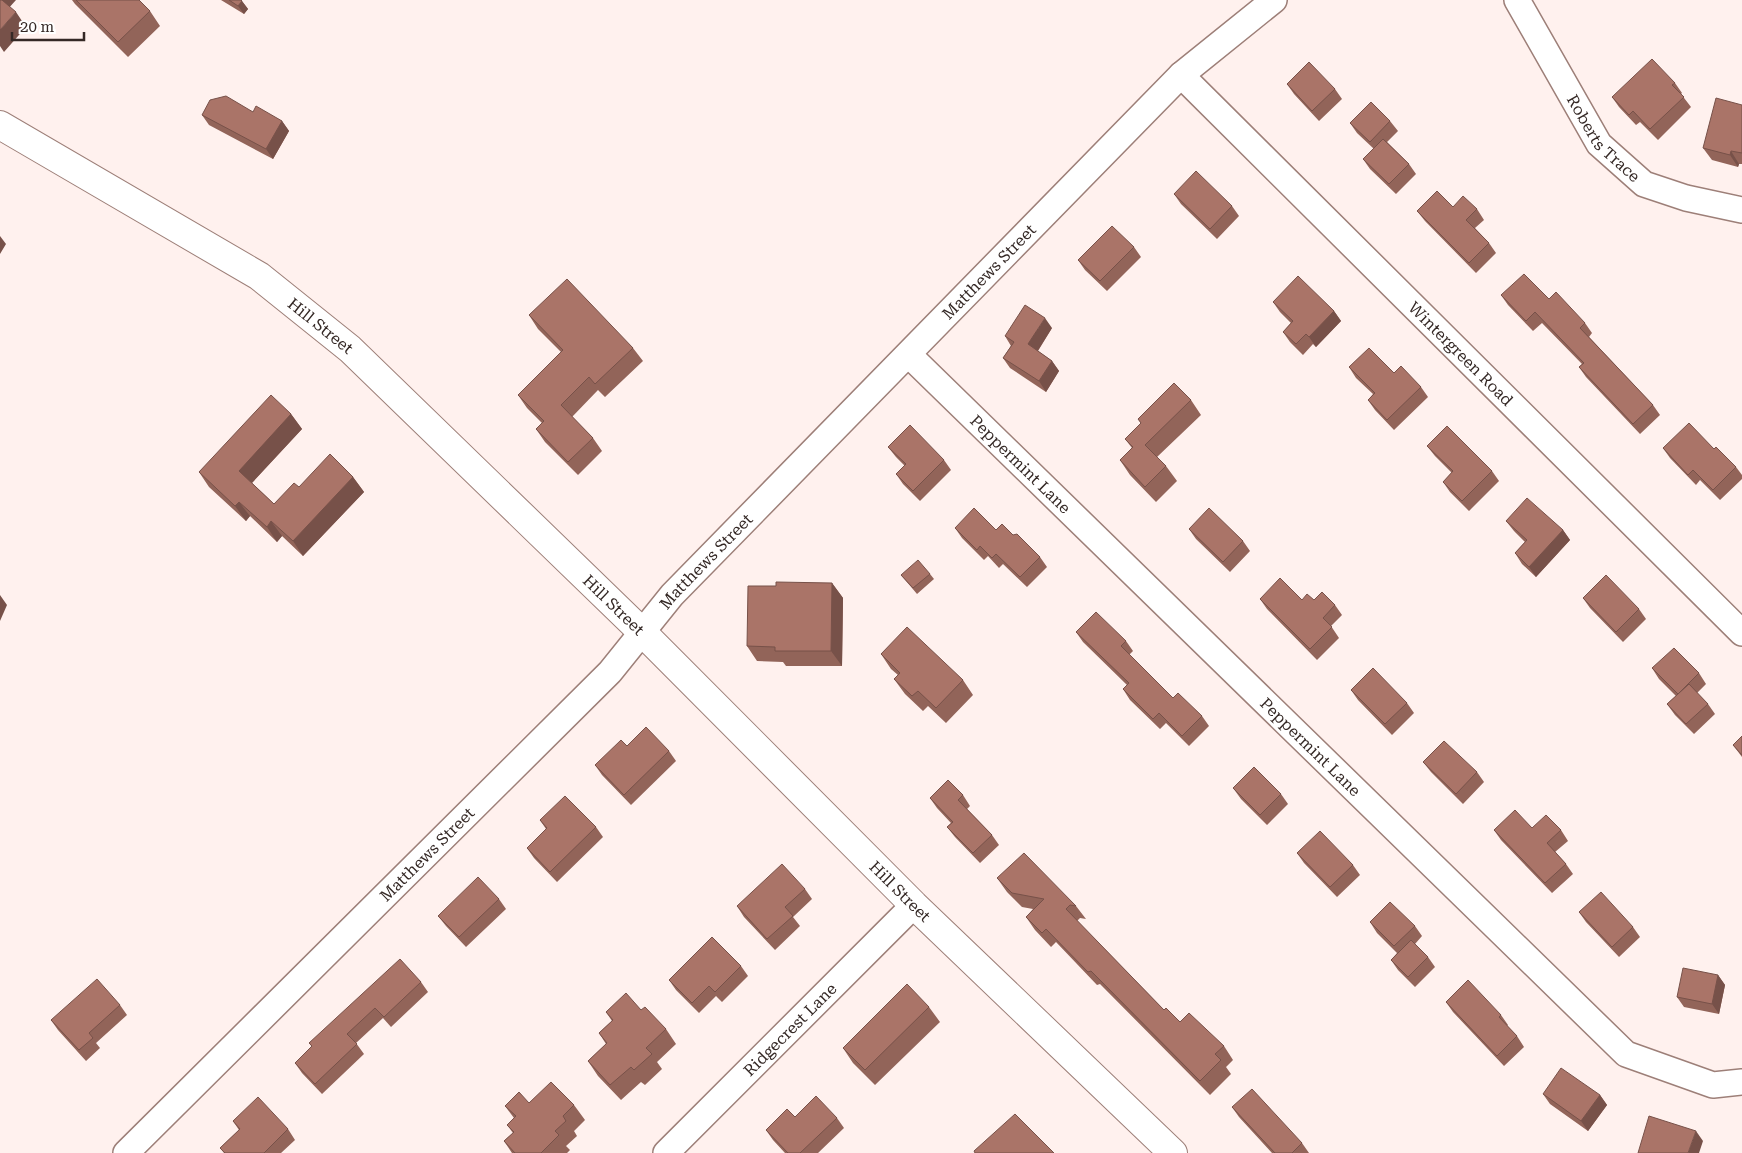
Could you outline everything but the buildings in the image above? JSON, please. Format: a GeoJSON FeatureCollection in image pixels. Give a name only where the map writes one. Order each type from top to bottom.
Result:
{"type":"FeatureCollection","features":[{"type":"Feature","properties":{"kind":"street","name":"Matthews Street"},"geometry":{"type":"LineString","coordinates":[[126,1153],[610,672],[672,595],[910,355],[1180,75],[1274,0]]}},
{"type":"Feature","properties":{"kind":"street","name":"Roberts Trace"},"geometry":{"type":"LineString","coordinates":[[1518,0],[1599,144],[1644,184],[1686,198],[1742,210]]}},
{"type":"Feature","properties":{"kind":"street","name":"Wintergreen Road"},"geometry":{"type":"LineString","coordinates":[[1180,75],[1742,633]]}},
{"type":"Feature","properties":{"kind":"street","name":"Hill Street"},"geometry":{"type":"LineString","coordinates":[[0,125],[259,276],[350,349],[642,632],[914,905],[1173,1153]]}},
{"type":"Feature","properties":{"kind":"street","name":"Peppermint Lane"},"geometry":{"type":"LineString","coordinates":[[910,355],[1626,1054],[1713,1085],[1742,1082]]}},
{"type":"Feature","properties":{"kind":"street","name":"Ridgecrest Lane"},"geometry":{"type":"LineString","coordinates":[[666,1153],[914,905]]}}]}
